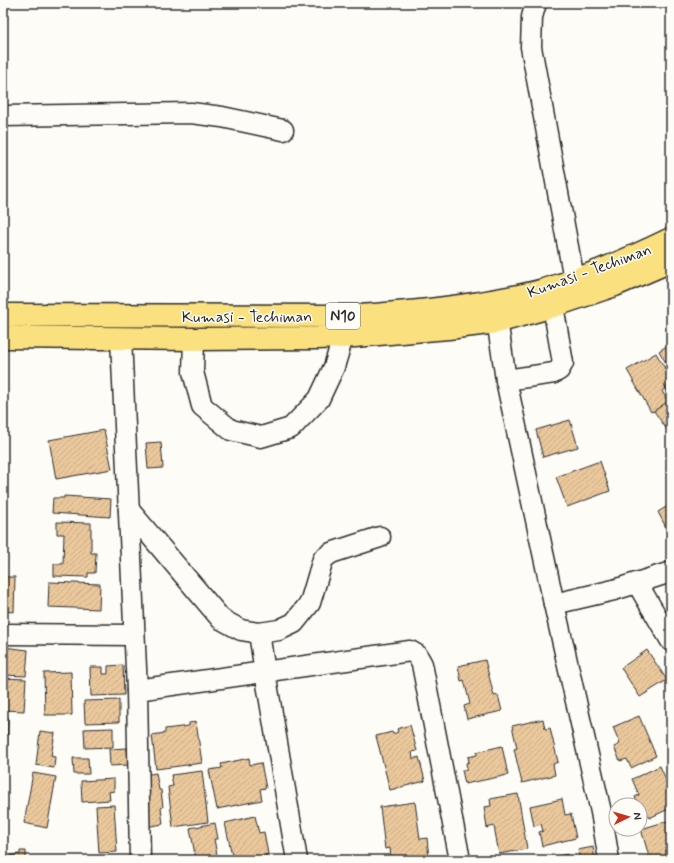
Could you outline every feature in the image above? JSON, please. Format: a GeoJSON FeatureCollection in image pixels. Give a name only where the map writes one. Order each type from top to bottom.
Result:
{"type":"FeatureCollection","features":[{"type":"Feature","properties":{"kind":"highway","name":"Kumasi - Techiman"},"geometry":{"type":"LineString","coordinates":[[3,315],[358,316],[402,314],[494,300],[544,290],[622,262],[671,239]]}},
{"type":"Feature","properties":{"kind":"highway","name":"N10"},"geometry":{"type":"LineString","coordinates":[[3,337],[194,339],[343,337],[448,328],[497,322],[553,306],[615,285],[671,261]]}},
{"type":"Feature","properties":{"kind":"street"},"geometry":{"type":"LineString","coordinates":[[536,3],[532,17],[531,47],[574,279]]}},
{"type":"Feature","properties":{"kind":"street"},"geometry":{"type":"LineString","coordinates":[[3,116],[190,113],[222,117],[283,130]]}},
{"type":"Feature","properties":{"kind":"street"},"geometry":{"type":"LineString","coordinates":[[494,300],[506,380],[554,604],[601,812],[609,860]]}},
{"type":"Feature","properties":{"kind":"street"},"geometry":{"type":"LineString","coordinates":[[506,380],[554,373],[559,370],[563,363],[553,306]]}},
{"type":"Feature","properties":{"kind":"street"},"geometry":{"type":"LineString","coordinates":[[194,339],[193,372],[202,406],[231,430],[261,437],[291,428],[319,399],[334,367],[343,337]]}},
{"type":"Feature","properties":{"kind":"street"},"geometry":{"type":"LineString","coordinates":[[121,338],[137,690],[140,860]]}},
{"type":"Feature","properties":{"kind":"street"},"geometry":{"type":"LineString","coordinates":[[129,510],[221,619],[241,630],[259,633],[279,630],[294,623],[310,603],[323,559],[331,553],[380,537]]}},
{"type":"Feature","properties":{"kind":"street"},"geometry":{"type":"LineString","coordinates":[[554,604],[637,583],[671,572]]}},
{"type":"Feature","properties":{"kind":"street"},"geometry":{"type":"LineString","coordinates":[[637,583],[671,641]]}},
{"type":"Feature","properties":{"kind":"street"},"geometry":{"type":"LineString","coordinates":[[259,633],[264,672],[297,860]]}},
{"type":"Feature","properties":{"kind":"street"},"geometry":{"type":"LineString","coordinates":[[3,634],[134,636]]}},
{"type":"Feature","properties":{"kind":"street"},"geometry":{"type":"LineString","coordinates":[[137,690],[410,650],[417,655],[422,664],[460,860]]}},
{"type":"Feature","properties":{"kind":"building"},"geometry":{"type":"Polygon","coordinates":[[[671,343],[671,360],[666,363],[659,351],[671,343]]]}},
{"type":"Feature","properties":{"kind":"building"},"geometry":{"type":"Polygon","coordinates":[[[656,353],[671,379],[664,384],[666,388],[662,391],[668,402],[651,412],[627,370],[656,353]]]}},
{"type":"Feature","properties":{"kind":"building"},"geometry":{"type":"Polygon","coordinates":[[[671,363],[671,379],[665,367],[671,363]]]}},
{"type":"Feature","properties":{"kind":"building"},"geometry":{"type":"Polygon","coordinates":[[[671,383],[671,395],[670,396],[665,387],[671,383]]]}},
{"type":"Feature","properties":{"kind":"building"},"geometry":{"type":"Polygon","coordinates":[[[671,399],[671,434],[670,434],[654,411],[671,399]]]}},
{"type":"Feature","properties":{"kind":"building"},"geometry":{"type":"Polygon","coordinates":[[[570,420],[578,447],[543,457],[536,430],[570,420]]]}},
{"type":"Feature","properties":{"kind":"building"},"geometry":{"type":"Polygon","coordinates":[[[104,430],[112,469],[56,479],[49,440],[104,430]]]}},
{"type":"Feature","properties":{"kind":"building"},"geometry":{"type":"Polygon","coordinates":[[[161,442],[163,468],[148,469],[146,443],[161,442]]]}},
{"type":"Feature","properties":{"kind":"building"},"geometry":{"type":"Polygon","coordinates":[[[600,461],[610,491],[567,507],[556,477],[600,461]]]}},
{"type":"Feature","properties":{"kind":"building"},"geometry":{"type":"Polygon","coordinates":[[[64,496],[111,499],[110,517],[52,513],[53,498],[64,498],[64,496]]]}},
{"type":"Feature","properties":{"kind":"building"},"geometry":{"type":"Polygon","coordinates":[[[671,504],[671,537],[658,512],[671,504]]]}},
{"type":"Feature","properties":{"kind":"building"},"geometry":{"type":"Polygon","coordinates":[[[57,522],[91,523],[91,553],[96,553],[95,573],[88,573],[88,577],[54,576],[54,564],[63,564],[64,534],[57,534],[57,522]]]}},
{"type":"Feature","properties":{"kind":"building"},"geometry":{"type":"Polygon","coordinates":[[[3,577],[15,577],[14,612],[3,611],[3,577]]]}},
{"type":"Feature","properties":{"kind":"building"},"geometry":{"type":"Polygon","coordinates":[[[49,582],[100,584],[99,609],[48,607],[49,582]]]}},
{"type":"Feature","properties":{"kind":"building"},"geometry":{"type":"Polygon","coordinates":[[[3,647],[28,650],[26,676],[3,675],[3,647]]]}},
{"type":"Feature","properties":{"kind":"building"},"geometry":{"type":"Polygon","coordinates":[[[647,650],[667,680],[640,697],[621,668],[647,650]]]}},
{"type":"Feature","properties":{"kind":"building"},"geometry":{"type":"Polygon","coordinates":[[[485,660],[494,696],[498,695],[502,711],[467,719],[464,706],[470,704],[464,680],[461,681],[458,666],[485,660]]]}},
{"type":"Feature","properties":{"kind":"building"},"geometry":{"type":"Polygon","coordinates":[[[123,665],[124,695],[91,696],[90,667],[103,667],[103,674],[108,674],[108,666],[123,665]]]}},
{"type":"Feature","properties":{"kind":"building"},"geometry":{"type":"Polygon","coordinates":[[[71,672],[72,715],[45,715],[44,673],[71,672]]]}},
{"type":"Feature","properties":{"kind":"building"},"geometry":{"type":"Polygon","coordinates":[[[3,678],[26,679],[24,711],[3,710],[3,678]]]}},
{"type":"Feature","properties":{"kind":"building"},"geometry":{"type":"Polygon","coordinates":[[[119,700],[119,722],[85,723],[84,701],[119,700]]]}},
{"type":"Feature","properties":{"kind":"building"},"geometry":{"type":"Polygon","coordinates":[[[639,716],[656,756],[631,768],[627,759],[620,761],[614,747],[620,744],[613,727],[639,716]]]}},
{"type":"Feature","properties":{"kind":"building"},"geometry":{"type":"Polygon","coordinates":[[[3,717],[8,717],[7,758],[3,757],[3,717]]]}},
{"type":"Feature","properties":{"kind":"building"},"geometry":{"type":"Polygon","coordinates":[[[543,719],[545,729],[550,728],[558,762],[553,764],[555,775],[522,783],[514,749],[517,748],[512,726],[543,719]]]}},
{"type":"Feature","properties":{"kind":"building"},"geometry":{"type":"Polygon","coordinates":[[[196,722],[202,763],[156,769],[152,735],[165,733],[165,729],[189,726],[189,723],[196,722]]]}},
{"type":"Feature","properties":{"kind":"building"},"geometry":{"type":"Polygon","coordinates":[[[410,725],[417,751],[412,752],[413,759],[419,757],[425,781],[390,790],[376,736],[392,732],[393,734],[398,732],[397,729],[410,725]]]}},
{"type":"Feature","properties":{"kind":"building"},"geometry":{"type":"Polygon","coordinates":[[[113,728],[113,747],[85,748],[84,729],[113,728]]]}},
{"type":"Feature","properties":{"kind":"building"},"geometry":{"type":"Polygon","coordinates":[[[40,731],[55,733],[51,756],[55,757],[54,768],[36,765],[40,731]]]}},
{"type":"Feature","properties":{"kind":"building"},"geometry":{"type":"Polygon","coordinates":[[[502,746],[508,775],[465,784],[462,770],[467,770],[466,763],[469,762],[468,757],[477,755],[477,752],[502,746]]]}},
{"type":"Feature","properties":{"kind":"building"},"geometry":{"type":"Polygon","coordinates":[[[127,748],[128,765],[110,766],[109,749],[127,748]]]}},
{"type":"Feature","properties":{"kind":"building"},"geometry":{"type":"Polygon","coordinates":[[[73,758],[88,758],[89,774],[74,774],[73,758]]]}},
{"type":"Feature","properties":{"kind":"building"},"geometry":{"type":"Polygon","coordinates":[[[249,758],[250,765],[261,763],[266,788],[260,789],[262,800],[217,809],[209,770],[222,768],[221,764],[249,758]]]}},
{"type":"Feature","properties":{"kind":"building"},"geometry":{"type":"Polygon","coordinates":[[[660,766],[671,791],[671,808],[649,818],[648,797],[635,797],[639,795],[632,779],[660,766]]]}},
{"type":"Feature","properties":{"kind":"building"},"geometry":{"type":"Polygon","coordinates":[[[202,771],[208,822],[173,827],[168,787],[173,786],[171,775],[202,771]]]}},
{"type":"Feature","properties":{"kind":"building"},"geometry":{"type":"Polygon","coordinates":[[[33,773],[56,777],[47,828],[24,823],[33,773]]]}},
{"type":"Feature","properties":{"kind":"building"},"geometry":{"type":"Polygon","coordinates":[[[156,773],[159,790],[161,790],[163,824],[146,827],[139,776],[156,773]]]}},
{"type":"Feature","properties":{"kind":"building"},"geometry":{"type":"Polygon","coordinates":[[[114,779],[114,791],[109,792],[110,800],[82,802],[81,781],[114,779]]]}},
{"type":"Feature","properties":{"kind":"building"},"geometry":{"type":"Polygon","coordinates":[[[518,794],[527,849],[499,854],[494,826],[487,828],[484,807],[491,806],[490,799],[518,794]]]}},
{"type":"Feature","properties":{"kind":"building"},"geometry":{"type":"Polygon","coordinates":[[[562,799],[565,815],[571,814],[576,838],[542,846],[539,832],[543,831],[541,824],[534,826],[530,806],[562,799]]]}},
{"type":"Feature","properties":{"kind":"building"},"geometry":{"type":"Polygon","coordinates":[[[415,802],[420,839],[427,838],[429,858],[391,860],[390,848],[385,849],[380,807],[415,802]]]}},
{"type":"Feature","properties":{"kind":"building"},"geometry":{"type":"Polygon","coordinates":[[[114,805],[117,852],[99,853],[96,806],[114,805]]]}},
{"type":"Feature","properties":{"kind":"building"},"geometry":{"type":"Polygon","coordinates":[[[255,816],[259,833],[264,832],[268,854],[265,855],[266,860],[233,860],[225,823],[255,816]]]}},
{"type":"Feature","properties":{"kind":"building"},"geometry":{"type":"Polygon","coordinates":[[[671,820],[671,860],[650,860],[643,837],[648,837],[648,827],[671,820]]]}},
{"type":"Feature","properties":{"kind":"building"},"geometry":{"type":"Polygon","coordinates":[[[215,823],[218,839],[214,839],[218,860],[196,860],[190,828],[215,823]]]}},
{"type":"Feature","properties":{"kind":"building"},"geometry":{"type":"Polygon","coordinates":[[[593,847],[595,860],[580,860],[578,850],[593,847]]]}},
{"type":"Feature","properties":{"kind":"building"},"geometry":{"type":"Polygon","coordinates":[[[20,851],[26,851],[26,860],[11,860],[11,855],[20,854],[20,851]]]}},
{"type":"Feature","properties":{"kind":"building"},"geometry":{"type":"Polygon","coordinates":[[[568,854],[569,860],[542,860],[542,859],[568,854]]]}}]}
